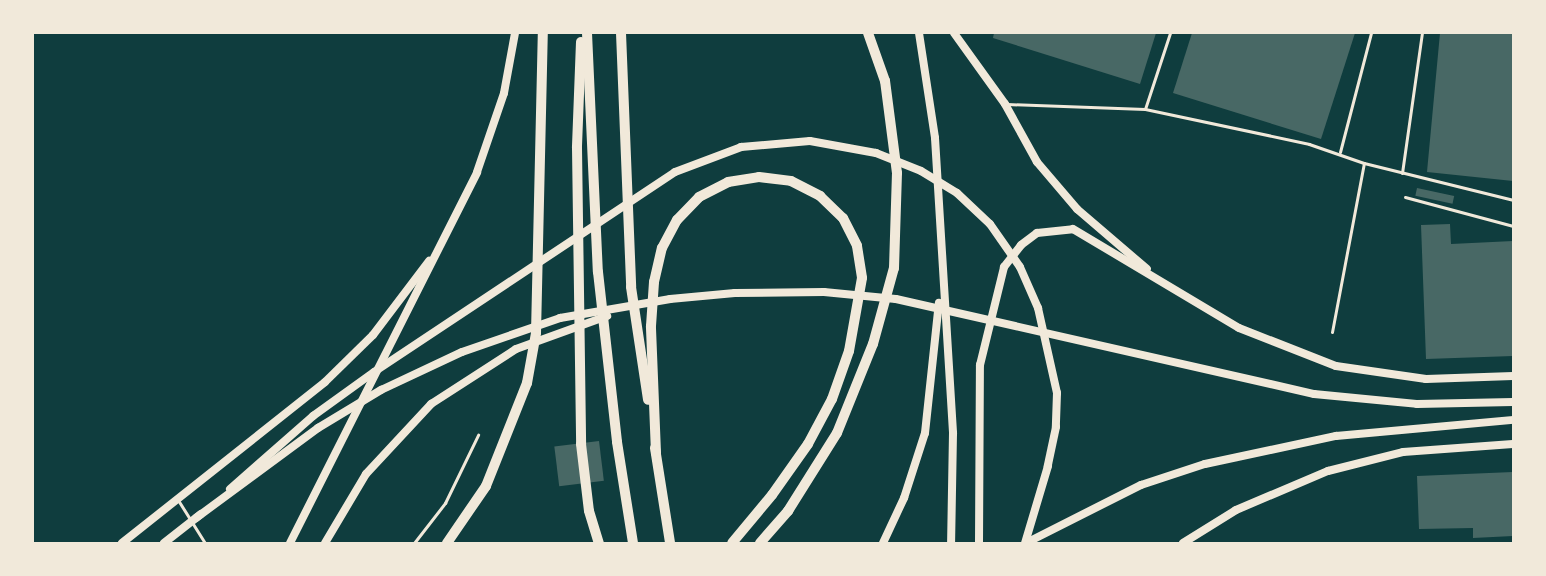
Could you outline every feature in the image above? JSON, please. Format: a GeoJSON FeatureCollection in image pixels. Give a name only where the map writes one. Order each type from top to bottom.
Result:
{"type":"FeatureCollection","features":[{"type":"Feature","properties":{"kind":"highway"},"geometry":{"type":"LineString","coordinates":[[447,543],[486,486],[527,383],[536,333],[543,33]]}},
{"type":"Feature","properties":{"kind":"highway"},"geometry":{"type":"LineString","coordinates":[[581,33],[577,148],[581,444],[588,511],[599,543]]}},
{"type":"Feature","properties":{"kind":"highway"},"geometry":{"type":"LineString","coordinates":[[587,33],[598,273],[617,442],[633,543]]}},
{"type":"Feature","properties":{"kind":"highway"},"geometry":{"type":"LineString","coordinates":[[621,33],[631,287],[669,543]]}},
{"type":"Feature","properties":{"kind":"highway"},"geometry":{"type":"LineString","coordinates":[[760,543],[788,511],[837,433],[873,344],[894,268],[897,173],[885,81],[868,33]]}},
{"type":"Feature","properties":{"kind":"highway"},"geometry":{"type":"LineString","coordinates":[[656,453],[651,326],[654,282],[662,248],[677,219],[699,197],[728,182],[759,177],[791,182],[820,196],[843,218],[857,246],[862,278],[849,351],[832,399],[808,444],[772,495],[732,543]]}},
{"type":"Feature","properties":{"kind":"main road"},"geometry":{"type":"LineString","coordinates":[[290,543],[440,248],[492,133],[515,33]]}},
{"type":"Feature","properties":{"kind":"main road"},"geometry":{"type":"LineString","coordinates":[[919,33],[935,138],[941,281],[953,433],[951,543]]}},
{"type":"Feature","properties":{"kind":"main road"},"geometry":{"type":"LineString","coordinates":[[954,33],[1005,104],[1037,162],[1077,209],[1172,291]]}},
{"type":"Feature","properties":{"kind":"main road"},"geometry":{"type":"LineString","coordinates":[[196,519],[313,416],[374,372],[675,172],[741,147],[810,141],[876,153],[921,171],[957,193],[990,224],[1020,267],[1038,308],[1057,393],[1056,427],[1048,466],[1026,543]]}},
{"type":"Feature","properties":{"kind":"main road"},"geometry":{"type":"LineString","coordinates":[[980,543],[980,364],[1004,267],[1021,244],[1037,232],[1073,229],[1172,291],[1239,328],[1336,366],[1426,378],[1513,376]]}},
{"type":"Feature","properties":{"kind":"main road"},"geometry":{"type":"LineString","coordinates":[[122,543],[325,382],[373,335],[440,248]]}},
{"type":"Feature","properties":{"kind":"main road"},"geometry":{"type":"LineString","coordinates":[[883,543],[904,498],[925,434],[941,281]]}},
{"type":"Feature","properties":{"kind":"main road"},"geometry":{"type":"LineString","coordinates":[[164,543],[318,428],[381,390],[462,352],[560,318],[670,299],[772,290],[896,299],[1314,394],[1375,402],[1513,402]]}},
{"type":"Feature","properties":{"kind":"main road"},"geometry":{"type":"LineString","coordinates":[[325,543],[345,504],[397,436],[431,404],[473,374],[516,349],[563,328],[670,299]]}},
{"type":"Feature","properties":{"kind":"main road"},"geometry":{"type":"LineString","coordinates":[[1026,543],[1141,485],[1205,464],[1336,436],[1513,420]]}},
{"type":"Feature","properties":{"kind":"main road"},"geometry":{"type":"LineString","coordinates":[[1183,543],[1236,510],[1328,471],[1403,452],[1513,444]]}},
{"type":"Feature","properties":{"kind":"lane"},"geometry":{"type":"LineString","coordinates":[[1145,109],[1170,33]]}},
{"type":"Feature","properties":{"kind":"lane"},"geometry":{"type":"LineString","coordinates":[[1340,152],[1371,33]]}},
{"type":"Feature","properties":{"kind":"lane"},"geometry":{"type":"LineString","coordinates":[[1402,173],[1422,33]]}},
{"type":"Feature","properties":{"kind":"lane"},"geometry":{"type":"LineString","coordinates":[[1005,104],[1145,109],[1340,152],[1364,163],[1513,200]]}},
{"type":"Feature","properties":{"kind":"lane"},"geometry":{"type":"LineString","coordinates":[[1332,332],[1364,163]]}},
{"type":"Feature","properties":{"kind":"lane"},"geometry":{"type":"LineString","coordinates":[[1405,197],[1513,226]]}},
{"type":"Feature","properties":{"kind":"lane"},"geometry":{"type":"LineString","coordinates":[[414,543],[445,503],[478,435]]}},
{"type":"Feature","properties":{"kind":"lane"},"geometry":{"type":"LineString","coordinates":[[178,500],[205,543]]}},
{"type":"Feature","properties":{"kind":"building"},"geometry":{"type":"Polygon","coordinates":[[[994,33],[1156,33],[1140,84],[993,38],[994,33]]]}},
{"type":"Feature","properties":{"kind":"building"},"geometry":{"type":"Polygon","coordinates":[[[1192,33],[1355,33],[1321,139],[1173,93],[1192,33]]]}},
{"type":"Feature","properties":{"kind":"building"},"geometry":{"type":"Polygon","coordinates":[[[1440,33],[1513,33],[1513,181],[1427,172],[1440,33]]]}},
{"type":"Feature","properties":{"kind":"building"},"geometry":{"type":"Polygon","coordinates":[[[1417,188],[1454,196],[1453,204],[1415,196],[1417,188]]]}},
{"type":"Feature","properties":{"kind":"building"},"geometry":{"type":"Polygon","coordinates":[[[1450,224],[1451,244],[1513,241],[1513,356],[1426,359],[1421,225],[1450,224]]]}},
{"type":"Feature","properties":{"kind":"building"},"geometry":{"type":"Polygon","coordinates":[[[599,441],[604,481],[559,486],[554,446],[599,441]]]}},
{"type":"Feature","properties":{"kind":"building"},"geometry":{"type":"Polygon","coordinates":[[[1513,472],[1513,536],[1473,538],[1473,528],[1419,529],[1417,476],[1513,472]]]}}]}
